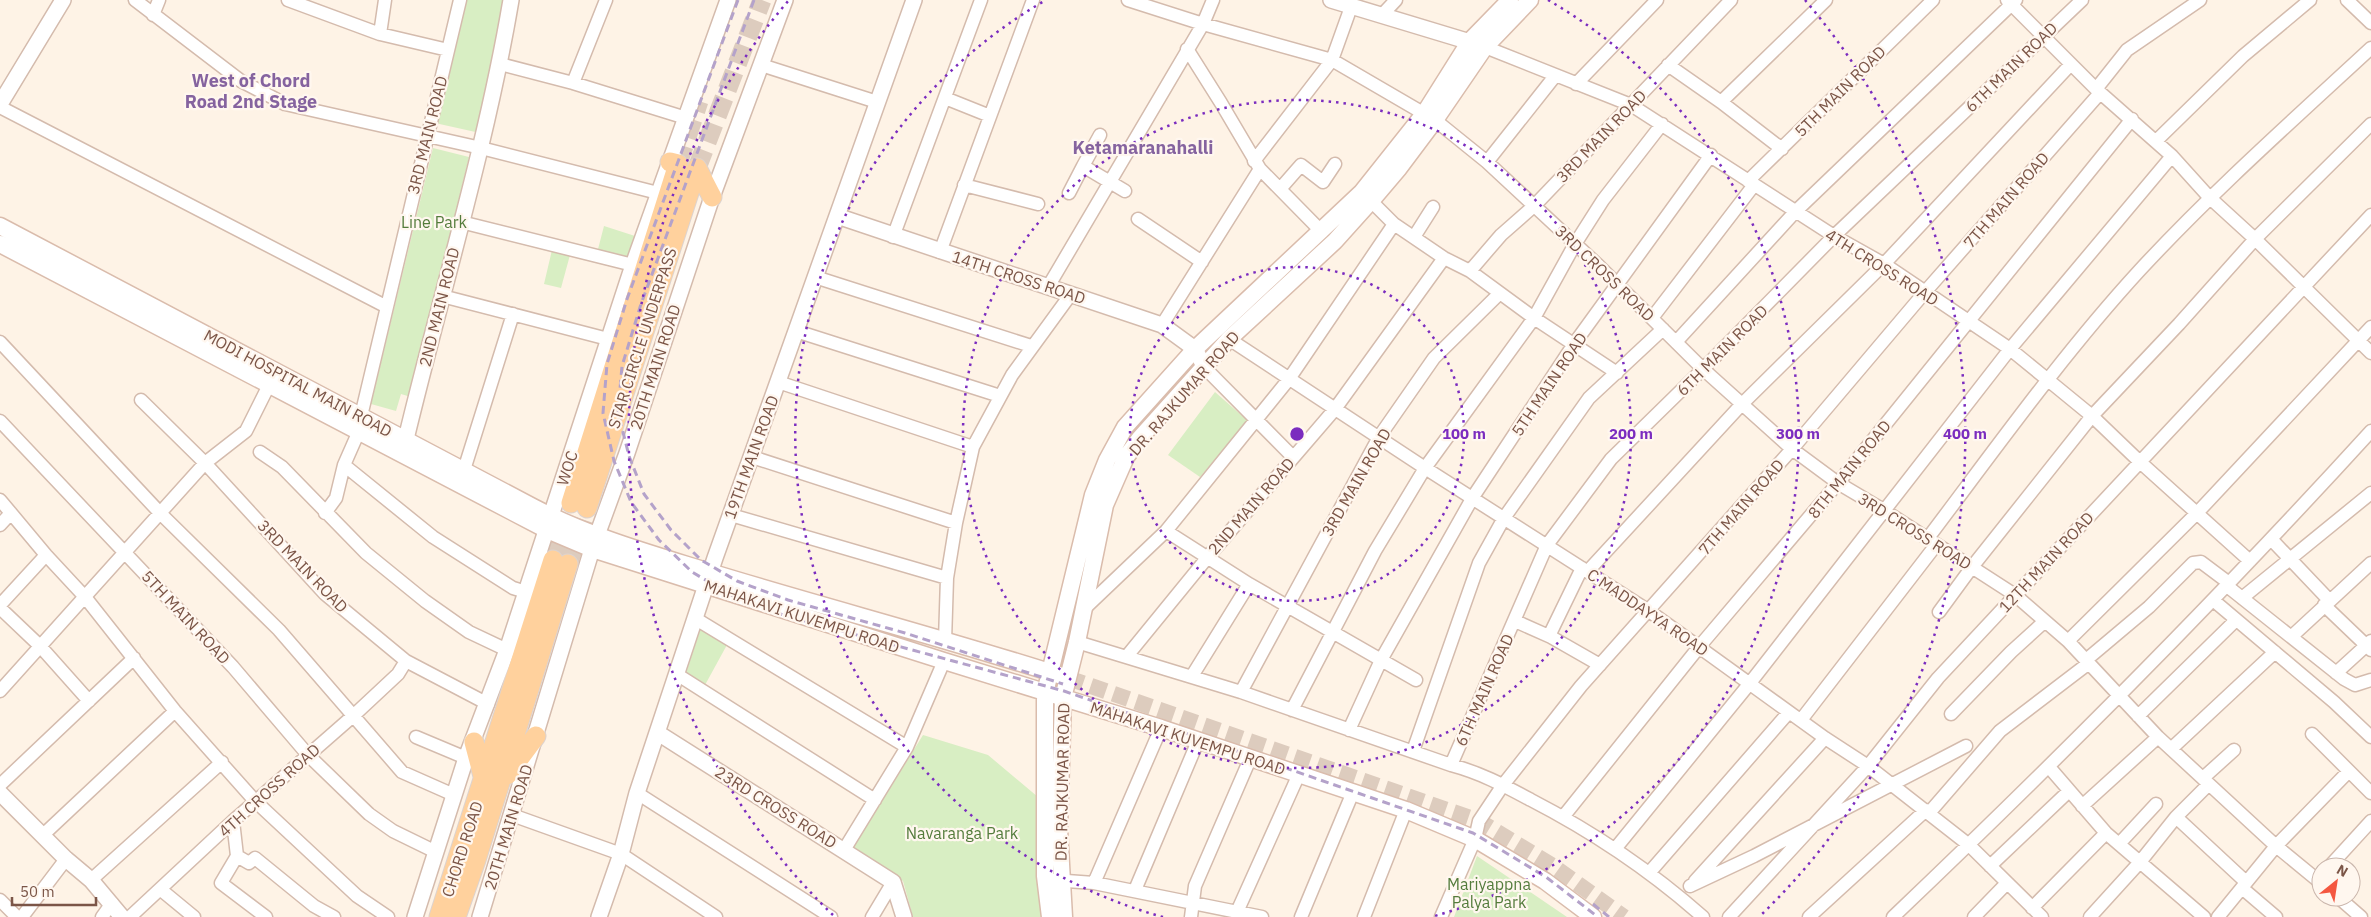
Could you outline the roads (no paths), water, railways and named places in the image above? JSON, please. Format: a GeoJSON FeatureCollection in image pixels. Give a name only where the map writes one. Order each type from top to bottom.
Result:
{"type":"FeatureCollection","features":[{"type":"Feature","properties":{"kind":"main road","name":"DR. RAJKUMAR ROAD"},"geometry":{"type":"LineString","coordinates":[[1050,917],[1059,829],[1063,698],[1077,642],[1105,505],[1126,457],[1140,438],[1205,368],[1229,339],[1366,197],[1429,117],[1477,44],[1510,0]]}},
{"type":"Feature","properties":{"kind":"main road","name":"DR. RAJKUMAR ROAD"},"geometry":{"type":"LineString","coordinates":[[1477,44],[1530,0]]}},
{"type":"Feature","properties":{"kind":"main road","name":"STAR CIRCLE UNDERPASS"},"geometry":{"type":"LineString","coordinates":[[674,163],[579,506],[697,168],[712,196]]}},
{"type":"Feature","properties":{"kind":"main road","name":"MODI HOSPITAL MAIN ROAD"},"geometry":{"type":"LineString","coordinates":[[0,226],[360,423],[549,523],[594,542]]}},
{"type":"Feature","properties":{"kind":"main road","name":"DR. RAJKUMAR ROAD"},"geometry":{"type":"LineString","coordinates":[[1064,917],[1054,880],[1045,693],[1093,495],[1107,460],[1124,427],[1194,349],[1328,236]]}},
{"type":"Feature","properties":{"kind":"main road","name":"MODI HOSPITAL MAIN ROAD"},"geometry":{"type":"LineString","coordinates":[[0,244],[269,385],[360,423],[406,439],[464,470],[549,523]]}},
{"type":"Feature","properties":{"kind":"main road","name":"MAHAKAVI KUVEMPU ROAD"},"geometry":{"type":"LineString","coordinates":[[594,542],[708,578],[944,661],[1161,728],[1406,810],[1476,839],[1546,881],[1593,917]]}},
{"type":"Feature","properties":{"kind":"main road"},"geometry":{"type":"LineString","coordinates":[[492,783],[561,562]]}},
{"type":"Feature","properties":{"kind":"main road","name":"MAHAKAVI KUVEMPU ROAD"},"geometry":{"type":"LineString","coordinates":[[708,578],[945,640],[1068,678]]}},
{"type":"Feature","properties":{"kind":"main road"},"geometry":{"type":"LineString","coordinates":[[492,783],[536,736]]}},
{"type":"Feature","properties":{"kind":"main road"},"geometry":{"type":"LineString","coordinates":[[470,750],[492,783]]}},
{"type":"Feature","properties":{"kind":"main road","name":"CHORD ROAD"},"geometry":{"type":"LineString","coordinates":[[439,917],[492,783]]}},
{"type":"Feature","properties":{"kind":"main road","name":"CHORD ROAD"},"geometry":{"type":"LineString","coordinates":[[456,917],[492,783]]}},
{"type":"Feature","properties":{"kind":"street"},"geometry":{"type":"LineString","coordinates":[[63,0],[0,106],[387,307]]}},
{"type":"Feature","properties":{"kind":"street"},"geometry":{"type":"LineString","coordinates":[[135,0],[241,81],[285,104],[426,138],[481,148],[658,193]]}},
{"type":"Feature","properties":{"kind":"street"},"geometry":{"type":"LineString","coordinates":[[153,15],[159,0]]}},
{"type":"Feature","properties":{"kind":"street"},"geometry":{"type":"LineString","coordinates":[[288,0],[380,34],[448,50]]}},
{"type":"Feature","properties":{"kind":"street"},"geometry":{"type":"LineString","coordinates":[[380,34],[385,0]]}},
{"type":"Feature","properties":{"kind":"street","name":"3RD MAIN ROAD"},"geometry":{"type":"LineString","coordinates":[[325,513],[336,498],[344,465],[360,423],[460,0]]}},
{"type":"Feature","properties":{"kind":"street","name":"2ND MAIN ROAD"},"geometry":{"type":"LineString","coordinates":[[406,439],[481,148],[512,0]]}},
{"type":"Feature","properties":{"kind":"street"},"geometry":{"type":"LineString","coordinates":[[573,83],[606,0]]}},
{"type":"Feature","properties":{"kind":"street","name":"WOC"},"geometry":{"type":"LineString","coordinates":[[415,917],[454,795],[507,650],[632,265],[658,193],[674,163],[686,118],[728,0]]}},
{"type":"Feature","properties":{"kind":"street","name":"20TH MAIN ROAD"},"geometry":{"type":"LineString","coordinates":[[480,917],[594,542],[627,453],[712,196],[785,0]]}},
{"type":"Feature","properties":{"kind":"street","name":"19TH MAIN ROAD"},"geometry":{"type":"LineString","coordinates":[[599,917],[621,854],[637,793],[678,675],[708,578],[914,0]]}},
{"type":"Feature","properties":{"kind":"street"},"geometry":{"type":"LineString","coordinates":[[893,237],[981,0]]}},
{"type":"Feature","properties":{"kind":"street"},"geometry":{"type":"LineString","coordinates":[[940,252],[1033,0]]}},
{"type":"Feature","properties":{"kind":"street","name":"3RD CROSS ROAD"},"geometry":{"type":"LineString","coordinates":[[1128,0],[1203,24],[1332,60],[1429,117],[1487,162],[1535,206],[1741,405],[1792,450],[1838,484],[1885,511],[2015,595],[2068,641],[2158,737],[2276,846],[2311,873]]}},
{"type":"Feature","properties":{"kind":"street"},"geometry":{"type":"LineString","coordinates":[[1048,287],[1203,24],[1213,0]]}},
{"type":"Feature","properties":{"kind":"street"},"geometry":{"type":"LineString","coordinates":[[1381,16],[1396,0]]}},
{"type":"Feature","properties":{"kind":"street"},"geometry":{"type":"LineString","coordinates":[[1576,84],[1657,0]]}},
{"type":"Feature","properties":{"kind":"street","name":"3RD MAIN ROAD"},"geometry":{"type":"LineString","coordinates":[[1470,271],[1501,235],[1535,206],[1731,0]]}},
{"type":"Feature","properties":{"kind":"street"},"geometry":{"type":"LineString","coordinates":[[1721,102],[1826,0]]}},
{"type":"Feature","properties":{"kind":"street","name":"5TH MAIN ROAD"},"geometry":{"type":"LineString","coordinates":[[1652,318],[1751,183],[1782,149],[1933,0]]}},
{"type":"Feature","properties":{"kind":"street","name":"6TH MAIN ROAD"},"geometry":{"type":"LineString","coordinates":[[1451,765],[1547,545],[1611,459],[1704,369],[1834,236],[2082,0]]}},
{"type":"Feature","properties":{"kind":"street","name":"7TH MAIN ROAD"},"geometry":{"type":"LineString","coordinates":[[1442,917],[1476,839],[1479,820],[1503,785],[1581,686],[1792,450],[2098,91],[2127,50],[2200,0]]}},
{"type":"Feature","properties":{"kind":"street"},"geometry":{"type":"LineString","coordinates":[[2156,141],[2244,56],[2310,0]]}},
{"type":"Feature","properties":{"kind":"street"},"geometry":{"type":"LineString","coordinates":[[2347,0],[2371,23]]}},
{"type":"Feature","properties":{"kind":"street"},"geometry":{"type":"LineString","coordinates":[[1676,342],[1795,212],[2011,1],[2042,36],[2098,91],[2132,118],[2172,156],[2208,198],[2255,238],[2371,353]]}},
{"type":"Feature","properties":{"kind":"street"},"geometry":{"type":"LineString","coordinates":[[1162,325],[1202,262],[1257,165],[1332,60],[1343,3],[1477,44]]}},
{"type":"Feature","properties":{"kind":"street","name":"4TH CROSS ROAD"},"geometry":{"type":"LineString","coordinates":[[1477,44],[1631,105],[1795,212],[1884,264],[1967,322],[2010,349],[2092,416],[2250,561]]}},
{"type":"Feature","properties":{"kind":"street"},"geometry":{"type":"LineString","coordinates":[[1801,720],[2048,380],[2138,273],[2208,198],[2371,48]]}},
{"type":"Feature","properties":{"kind":"street"},"geometry":{"type":"LineString","coordinates":[[1187,49],[1257,165],[1328,236]]}},
{"type":"Feature","properties":{"kind":"street"},"geometry":{"type":"LineString","coordinates":[[500,64],[573,83],[686,118]]}},
{"type":"Feature","properties":{"kind":"street"},"geometry":{"type":"LineString","coordinates":[[1549,636],[1585,570],[1741,405],[1884,264],[2071,64]]}},
{"type":"Feature","properties":{"kind":"street"},"geometry":{"type":"LineString","coordinates":[[761,65],[877,102]]}},
{"type":"Feature","properties":{"kind":"street"},"geometry":{"type":"LineString","coordinates":[[1668,65],[1721,102],[1782,149]]}},
{"type":"Feature","properties":{"kind":"street"},"geometry":{"type":"LineString","coordinates":[[1487,162],[1555,76]]}},
{"type":"Feature","properties":{"kind":"street"},"geometry":{"type":"LineString","coordinates":[[945,98],[990,116]]}},
{"type":"Feature","properties":{"kind":"street","name":"8TH MAIN ROAD"},"geometry":{"type":"LineString","coordinates":[[1563,817],[1698,647],[1838,484],[2132,118]]}},
{"type":"Feature","properties":{"kind":"street"},"geometry":{"type":"LineString","coordinates":[[1292,710],[1334,633],[1374,551],[1425,468],[1534,318],[1575,244],[1603,200],[1662,124]]}},
{"type":"Feature","properties":{"kind":"street"},"geometry":{"type":"LineString","coordinates":[[1939,612],[1972,567],[2092,416],[2179,324],[2255,238],[2371,124]]}},
{"type":"Feature","properties":{"kind":"street"},"geometry":{"type":"LineString","coordinates":[[1069,193],[1100,135]]}},
{"type":"Feature","properties":{"kind":"street","name":"5TH MAIN ROAD"},"geometry":{"type":"LineString","coordinates":[[1349,730],[1381,660],[1473,498],[1574,344],[1711,156]]}},
{"type":"Feature","properties":{"kind":"street"},"geometry":{"type":"LineString","coordinates":[[1615,850],[1750,684],[2010,349],[2172,156]]}},
{"type":"Feature","properties":{"kind":"street"},"geometry":{"type":"LineString","coordinates":[[1280,189],[1300,165],[1323,182],[1335,164]]}},
{"type":"Feature","properties":{"kind":"street"},"geometry":{"type":"LineString","coordinates":[[1083,166],[1125,191]]}},
{"type":"Feature","properties":{"kind":"street"},"geometry":{"type":"LineString","coordinates":[[964,185],[1038,204]]}},
{"type":"Feature","properties":{"kind":"street"},"geometry":{"type":"LineString","coordinates":[[1366,197],[1394,224],[1444,258],[1470,271],[1534,318],[1617,373]]}},
{"type":"Feature","properties":{"kind":"street"},"geometry":{"type":"LineString","coordinates":[[1414,237],[1433,207]]}},
{"type":"Feature","properties":{"kind":"street","name":"12TH MAIN ROAD"},"geometry":{"type":"LineString","coordinates":[[1729,917],[1868,766],[1938,678],[2371,215]]}},
{"type":"Feature","properties":{"kind":"street","name":"14TH CROSS ROAD"},"geometry":{"type":"LineString","coordinates":[[837,216],[893,237],[1162,325],[1194,349]]}},
{"type":"Feature","properties":{"kind":"street"},"geometry":{"type":"LineString","coordinates":[[1138,219],[1202,262]]}},
{"type":"Feature","properties":{"kind":"street"},"geometry":{"type":"LineString","coordinates":[[461,222],[632,265]]}},
{"type":"Feature","properties":{"kind":"street"},"geometry":{"type":"LineString","coordinates":[[1083,610],[1166,531],[1289,379],[1394,224]]}},
{"type":"Feature","properties":{"kind":"street","name":"2ND MAIN ROAD"},"geometry":{"type":"LineString","coordinates":[[1127,656],[1207,558],[1335,409],[1444,258]]}},
{"type":"Feature","properties":{"kind":"street"},"geometry":{"type":"LineString","coordinates":[[815,277],[1031,346]]}},
{"type":"Feature","properties":{"kind":"street","name":"3RD MAIN ROAD"},"geometry":{"type":"LineString","coordinates":[[1241,692],[1286,605],[1379,437],[1434,358],[1500,293]]}},
{"type":"Feature","properties":{"kind":"street"},"geometry":{"type":"LineString","coordinates":[[945,640],[947,578],[956,523],[973,446],[1000,396],[1031,346],[1071,294]]}},
{"type":"Feature","properties":{"kind":"street"},"geometry":{"type":"LineString","coordinates":[[442,296],[608,339]]}},
{"type":"Feature","properties":{"kind":"street"},"geometry":{"type":"LineString","coordinates":[[464,470],[513,314]]}},
{"type":"Feature","properties":{"kind":"street"},"geometry":{"type":"LineString","coordinates":[[2068,641],[2197,513],[2371,327]]}},
{"type":"Feature","properties":{"kind":"street"},"geometry":{"type":"LineString","coordinates":[[1413,751],[1479,562],[1504,518],[1589,398],[1663,329]]}},
{"type":"Feature","properties":{"kind":"street"},"geometry":{"type":"LineString","coordinates":[[796,331],[1000,396]]}},
{"type":"Feature","properties":{"kind":"street","name":"C MADDAYYA ROAD"},"geometry":{"type":"LineString","coordinates":[[1229,339],[1425,468],[1649,611],[1788,712],[1868,766],[1969,845],[2042,917]]}},
{"type":"Feature","properties":{"kind":"street"},"geometry":{"type":"LineString","coordinates":[[0,342],[161,514],[280,630],[402,772],[454,795]]}},
{"type":"Feature","properties":{"kind":"street"},"geometry":{"type":"LineString","coordinates":[[1194,349],[1205,368],[1255,421],[1294,457]]}},
{"type":"Feature","properties":{"kind":"street"},"geometry":{"type":"LineString","coordinates":[[778,382],[973,446]]}},
{"type":"Feature","properties":{"kind":"street"},"geometry":{"type":"LineString","coordinates":[[0,691],[205,463],[246,431],[269,385]]}},
{"type":"Feature","properties":{"kind":"street","name":"3RD MAIN ROAD"},"geometry":{"type":"LineString","coordinates":[[141,400],[205,463],[324,594],[406,662],[488,704]]}},
{"type":"Feature","properties":{"kind":"street","name":"5TH MAIN ROAD"},"geometry":{"type":"LineString","coordinates":[[0,421],[233,667],[308,755],[369,814],[393,831],[436,852]]}},
{"type":"Feature","properties":{"kind":"street"},"geometry":{"type":"LineString","coordinates":[[1893,917],[2049,767],[2272,540],[2371,431]]}},
{"type":"Feature","properties":{"kind":"street"},"geometry":{"type":"LineString","coordinates":[[260,452],[282,467],[366,553],[424,600],[468,632],[507,650]]}},
{"type":"Feature","properties":{"kind":"street"},"geometry":{"type":"LineString","coordinates":[[752,457],[956,523]]}},
{"type":"Feature","properties":{"kind":"street"},"geometry":{"type":"LineString","coordinates":[[344,465],[433,537],[513,588],[526,592]]}},
{"type":"Feature","properties":{"kind":"street"},"geometry":{"type":"LineString","coordinates":[[2242,598],[2371,492]]}},
{"type":"Feature","properties":{"kind":"street"},"geometry":{"type":"LineString","coordinates":[[0,500],[46,555],[85,597],[175,711],[255,801],[357,896],[388,917]]}},
{"type":"Feature","properties":{"kind":"street"},"geometry":{"type":"LineString","coordinates":[[0,525],[11,513]]}},
{"type":"Feature","properties":{"kind":"street"},"geometry":{"type":"LineString","coordinates":[[731,515],[947,578]]}},
{"type":"Feature","properties":{"kind":"street"},"geometry":{"type":"LineString","coordinates":[[1166,531],[1249,584],[1416,680]]}},
{"type":"Feature","properties":{"kind":"street"},"geometry":{"type":"LineString","coordinates":[[2272,540],[2290,558],[2326,603],[2369,645],[2336,673]]}},
{"type":"Feature","properties":{"kind":"street"},"geometry":{"type":"LineString","coordinates":[[46,555],[0,606],[40,646],[89,701]]}},
{"type":"Feature","properties":{"kind":"street"},"geometry":{"type":"LineString","coordinates":[[1810,917],[1928,812],[1996,736],[2088,662],[2149,608],[2193,563],[2201,562],[2242,598],[2336,673],[2355,685],[2371,680]]}},
{"type":"Feature","properties":{"kind":"street"},"geometry":{"type":"LineString","coordinates":[[2291,637],[2371,563]]}},
{"type":"Feature","properties":{"kind":"street"},"geometry":{"type":"LineString","coordinates":[[1192,676],[1249,584]]}},
{"type":"Feature","properties":{"kind":"street"},"geometry":{"type":"LineString","coordinates":[[2213,600],[2334,702],[2371,737]]}},
{"type":"Feature","properties":{"kind":"street"},"geometry":{"type":"LineString","coordinates":[[696,619],[907,747]]}},
{"type":"Feature","properties":{"kind":"street"},"geometry":{"type":"LineString","coordinates":[[2138,716],[2236,620]]}},
{"type":"Feature","properties":{"kind":"street"},"geometry":{"type":"LineString","coordinates":[[1515,621],[1549,636],[1600,665]]}},
{"type":"Feature","properties":{"kind":"street"},"geometry":{"type":"LineString","coordinates":[[1951,714],[2011,652],[2045,621]]}},
{"type":"Feature","properties":{"kind":"street"},"geometry":{"type":"LineString","coordinates":[[1077,642],[1192,676],[1451,765],[1477,772],[1563,817],[1615,850],[1650,873],[1703,917]]}},
{"type":"Feature","properties":{"kind":"street"},"geometry":{"type":"LineString","coordinates":[[2171,749],[2275,652]]}},
{"type":"Feature","properties":{"kind":"street"},"geometry":{"type":"LineString","coordinates":[[0,785],[134,658]]}},
{"type":"Feature","properties":{"kind":"street"},"geometry":{"type":"LineString","coordinates":[[844,850],[907,747],[944,661]]}},
{"type":"Feature","properties":{"kind":"street","name":"4TH CROSS ROAD"},"geometry":{"type":"LineString","coordinates":[[130,917],[255,801],[353,716],[398,674],[406,662]]}},
{"type":"Feature","properties":{"kind":"street"},"geometry":{"type":"LineString","coordinates":[[678,675],[875,800]]}},
{"type":"Feature","properties":{"kind":"street"},"geometry":{"type":"LineString","coordinates":[[43,835],[175,711]]}},
{"type":"Feature","properties":{"kind":"street"},"geometry":{"type":"LineString","coordinates":[[1650,873],[1788,712]]}},
{"type":"Feature","properties":{"kind":"street"},"geometry":{"type":"LineString","coordinates":[[1094,883],[1161,728]]}},
{"type":"Feature","properties":{"kind":"street","name":"23RD CROSS ROAD"},"geometry":{"type":"LineString","coordinates":[[658,732],[893,882]]}},
{"type":"Feature","properties":{"kind":"street"},"geometry":{"type":"LineString","coordinates":[[2312,734],[2371,793]]}},
{"type":"Feature","properties":{"kind":"street"},"geometry":{"type":"LineString","coordinates":[[416,737],[470,750]]}},
{"type":"Feature","properties":{"kind":"street"},"geometry":{"type":"LineString","coordinates":[[2082,806],[2158,737]]}},
{"type":"Feature","properties":{"kind":"street"},"geometry":{"type":"LineString","coordinates":[[1681,897],[1825,738]]}},
{"type":"Feature","properties":{"kind":"street"},"geometry":{"type":"LineString","coordinates":[[1135,890],[1198,741]]}},
{"type":"Feature","properties":{"kind":"street"},"geometry":{"type":"LineString","coordinates":[[1690,886],[1966,746]]}},
{"type":"Feature","properties":{"kind":"street"},"geometry":{"type":"LineString","coordinates":[[2090,917],[2140,862],[2206,781],[2234,750]]}},
{"type":"Feature","properties":{"kind":"street"},"geometry":{"type":"LineString","coordinates":[[1191,917],[1195,886],[1250,759]]}},
{"type":"Feature","properties":{"kind":"street"},"geometry":{"type":"LineString","coordinates":[[91,880],[222,762]]}},
{"type":"Feature","properties":{"kind":"street"},"geometry":{"type":"LineString","coordinates":[[2049,767],[2106,832],[2204,917]]}},
{"type":"Feature","properties":{"kind":"street"},"geometry":{"type":"LineString","coordinates":[[2218,917],[2276,846],[2349,771]]}},
{"type":"Feature","properties":{"kind":"street"},"geometry":{"type":"LineString","coordinates":[[1237,912],[1299,774]]}},
{"type":"Feature","properties":{"kind":"street"},"geometry":{"type":"LineString","coordinates":[[1990,866],[2069,791]]}},
{"type":"Feature","properties":{"kind":"street"},"geometry":{"type":"LineString","coordinates":[[1301,917],[1353,792]]}},
{"type":"Feature","properties":{"kind":"street"},"geometry":{"type":"LineString","coordinates":[[0,793],[66,859],[91,880],[122,917]]}},
{"type":"Feature","properties":{"kind":"street"},"geometry":{"type":"LineString","coordinates":[[637,793],[831,917]]}},
{"type":"Feature","properties":{"kind":"street"},"geometry":{"type":"LineString","coordinates":[[2119,844],[2156,804]]}},
{"type":"Feature","properties":{"kind":"street"},"geometry":{"type":"LineString","coordinates":[[1364,917],[1406,810]]}},
{"type":"Feature","properties":{"kind":"street"},"geometry":{"type":"LineString","coordinates":[[512,815],[621,854],[716,917]]}},
{"type":"Feature","properties":{"kind":"street"},"geometry":{"type":"LineString","coordinates":[[2176,817],[2276,917]]}},
{"type":"Feature","properties":{"kind":"street"},"geometry":{"type":"LineString","coordinates":[[233,821],[237,856],[221,883],[266,917]]}},
{"type":"Feature","properties":{"kind":"street"},"geometry":{"type":"LineString","coordinates":[[2338,857],[2371,821]]}},
{"type":"Feature","properties":{"kind":"street"},"geometry":{"type":"LineString","coordinates":[[2032,908],[2106,832]]}},
{"type":"Feature","properties":{"kind":"street"},"geometry":{"type":"LineString","coordinates":[[237,856],[249,863],[254,858],[314,906],[334,917]]}},
{"type":"Feature","properties":{"kind":"street"},"geometry":{"type":"LineString","coordinates":[[22,917],[66,859]]}},
{"type":"Feature","properties":{"kind":"street"},"geometry":{"type":"LineString","coordinates":[[1054,880],[1094,883],[1135,890],[1262,917]]}},
{"type":"Feature","properties":{"kind":"street"},"geometry":{"type":"LineString","coordinates":[[872,917],[893,882]]}},
{"type":"Feature","properties":{"kind":"street"},"geometry":{"type":"LineString","coordinates":[[893,882],[904,917]]}},
{"type":"Feature","properties":{"kind":"street"},"geometry":{"type":"LineString","coordinates":[[1974,917],[2007,883]]}},
{"type":"Feature","properties":{"kind":"street"},"geometry":{"type":"LineString","coordinates":[[160,889],[194,917]]}},
{"type":"Feature","properties":{"kind":"street"},"geometry":{"type":"LineString","coordinates":[[0,900],[17,917]]}},
{"type":"Feature","properties":{"kind":"street"},"geometry":{"type":"LineString","coordinates":[[102,917],[112,904]]}},
{"type":"Feature","properties":{"kind":"street"},"geometry":{"type":"LineString","coordinates":[[2350,907],[2361,917]]}},
{"type":"Feature","properties":{"kind":"tunnel"},"geometry":{"type":"LineString","coordinates":[[697,168],[762,0]]}},
{"type":"Feature","properties":{"kind":"tunnel"},"geometry":{"type":"LineString","coordinates":[[678,164],[699,101]]}},
{"type":"Feature","properties":{"kind":"tunnel"},"geometry":{"type":"LineString","coordinates":[[553,560],[571,503]]}},
{"type":"Feature","properties":{"kind":"tunnel"},"geometry":{"type":"LineString","coordinates":[[568,564],[587,508]]}},
{"type":"Feature","properties":{"kind":"tunnel"},"geometry":{"type":"LineString","coordinates":[[1068,678],[1479,821],[1553,866],[1624,917]]}},
{"type":"Feature","properties":{"kind":"railway"},"geometry":{"type":"LineString","coordinates":[[738,0],[627,299],[607,364],[603,413],[614,461],[631,502],[659,540],[692,572],[731,595],[783,615],[1064,691],[1473,833],[1546,877],[1598,917]]}},
{"type":"Feature","properties":{"kind":"railway"},"geometry":{"type":"LineString","coordinates":[[754,0],[641,304],[622,366],[618,412],[629,456],[644,494],[671,530],[701,560],[737,581],[788,600],[905,633],[1063,684]]}},
{"type":"Feature","properties":{"kind":"railway"},"geometry":{"type":"LineString","coordinates":[[1593,904],[1609,917]]}},
{"type":"Feature","properties":{"kind":"district","name":"West of Chord Road 2nd Stage"},"geometry":{"type":"Point","coordinates":[251,91]}},
{"type":"Feature","properties":{"kind":"district","name":"Ketamaranahalli"},"geometry":{"type":"Point","coordinates":[1143,148]}},
{"type":"Feature","properties":{"kind":"park label","name":"Line Park"},"geometry":{"type":"Point","coordinates":[434,222]}},
{"type":"Feature","properties":{"kind":"park label","name":"Navaranga Park"},"geometry":{"type":"Point","coordinates":[962,833]}},
{"type":"Feature","properties":{"kind":"park label","name":"Mariyappna Palya Park"},"geometry":{"type":"Point","coordinates":[1489,893]}}]}
